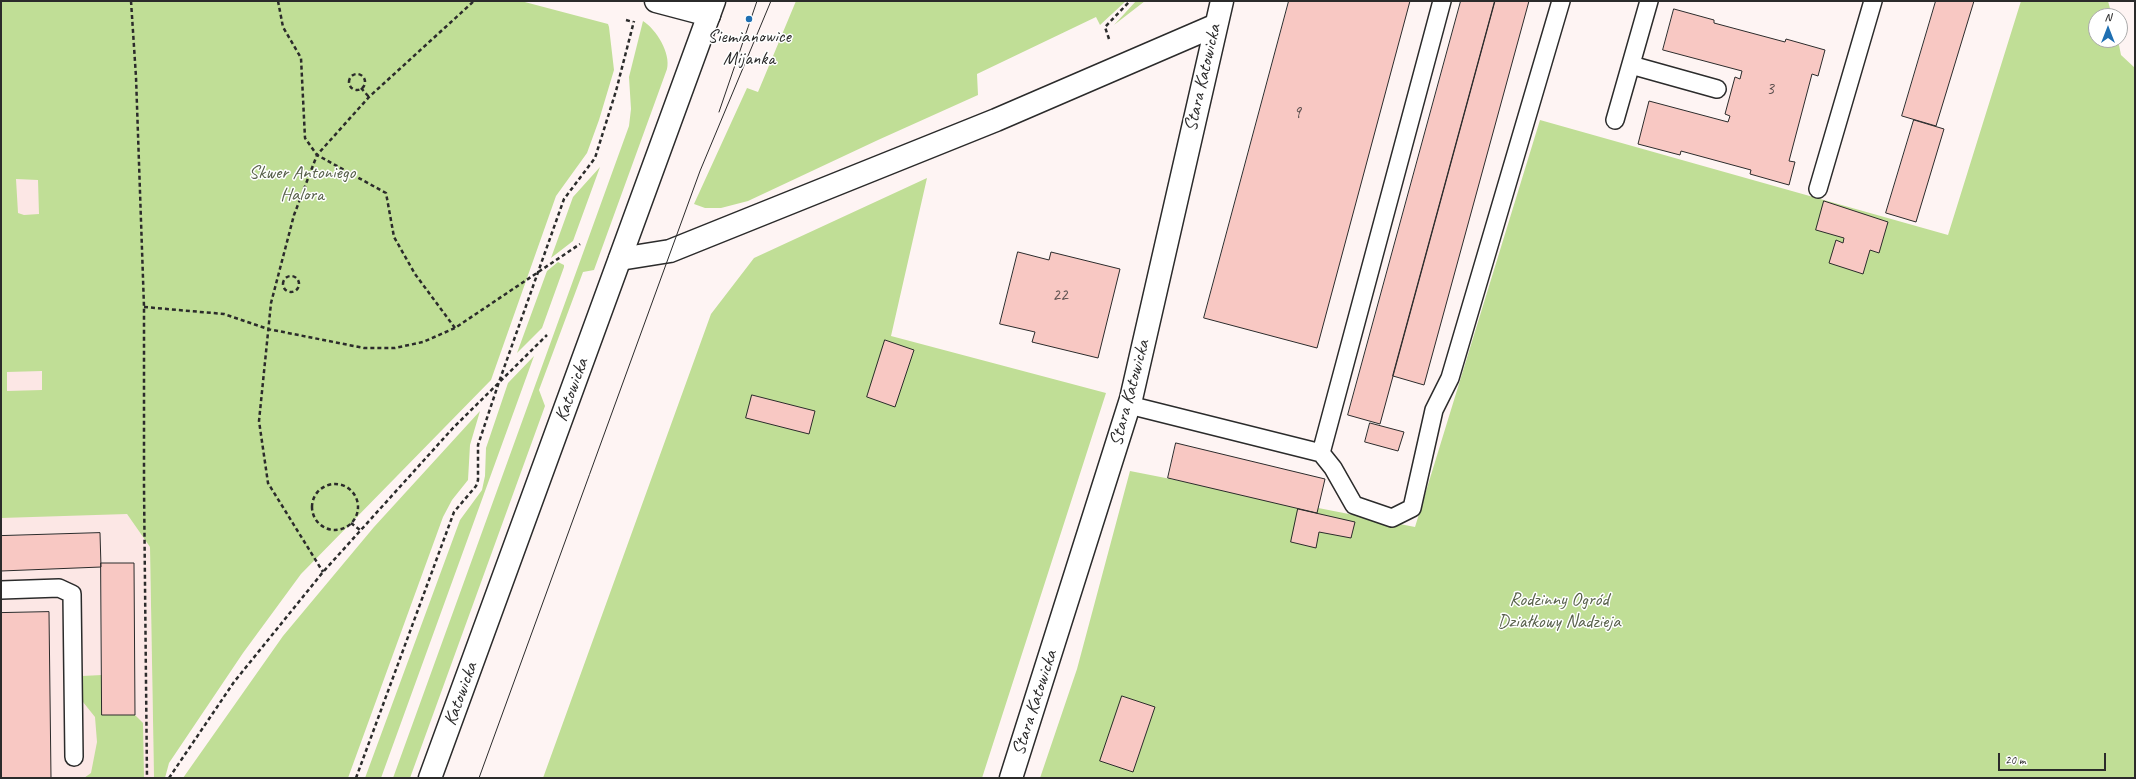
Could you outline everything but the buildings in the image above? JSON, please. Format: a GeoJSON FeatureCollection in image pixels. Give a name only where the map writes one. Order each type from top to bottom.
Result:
{"type":"FeatureCollection","features":[{"type":"Feature","properties":{"kind":"street"},"geometry":{"type":"LineString","coordinates":[[656,1],[711,8]]}},
{"type":"Feature","properties":{"kind":"street","name":"Stara Katowicka"},"geometry":{"type":"LineString","coordinates":[[1011,778],[1129,405],[1214,26],[1222,1]]}},
{"type":"Feature","properties":{"kind":"street","name":"Katowicka"},"geometry":{"type":"LineString","coordinates":[[430,778],[711,8]]}},
{"type":"Feature","properties":{"kind":"street"},"geometry":{"type":"LineString","coordinates":[[620,259],[670,251],[996,120],[1214,26]]}},
{"type":"Feature","properties":{"kind":"lane"},"geometry":{"type":"LineString","coordinates":[[1321,453],[1442,1]]}},
{"type":"Feature","properties":{"kind":"lane"},"geometry":{"type":"LineString","coordinates":[[1129,405],[1321,453],[1333,468],[1354,505],[1392,518],[1412,508],[1434,410],[1450,378],[1562,1]]}},
{"type":"Feature","properties":{"kind":"lane"},"geometry":{"type":"LineString","coordinates":[[1615,120],[1649,1]]}},
{"type":"Feature","properties":{"kind":"lane"},"geometry":{"type":"LineString","coordinates":[[1818,189],[1873,1]]}},
{"type":"Feature","properties":{"kind":"lane"},"geometry":{"type":"LineString","coordinates":[[1631,65],[1717,89]]}},
{"type":"Feature","properties":{"kind":"lane"},"geometry":{"type":"LineString","coordinates":[[1,590],[59,588],[72,594],[74,757]]}},
{"type":"Feature","properties":{"kind":"path"},"geometry":{"type":"LineString","coordinates":[[131,1],[136,77],[144,307],[147,778]]}},
{"type":"Feature","properties":{"kind":"path"},"geometry":{"type":"LineString","coordinates":[[278,1],[283,26],[300,58],[305,138],[317,155],[386,193],[394,237],[415,274],[455,328]]}},
{"type":"Feature","properties":{"kind":"path"},"geometry":{"type":"LineString","coordinates":[[323,572],[268,482],[259,421],[268,329],[277,281],[294,215],[317,155],[369,96],[474,1]]}},
{"type":"Feature","properties":{"kind":"path"},"geometry":{"type":"LineString","coordinates":[[1119,67],[1105,27],[1130,1]]}},
{"type":"Feature","properties":{"kind":"path"},"geometry":{"type":"LineString","coordinates":[[356,778],[454,512],[476,486],[478,480],[478,445],[499,382],[566,195],[595,158],[616,91],[636,16]]}},
{"type":"Feature","properties":{"kind":"path"},"geometry":{"type":"LineString","coordinates":[[626,20],[634,22]]}},
{"type":"Feature","properties":{"kind":"path"},"geometry":{"type":"LineString","coordinates":[[358,74],[363,77],[364,85],[361,88],[356,89],[350,86],[349,81],[352,76],[358,74]]}},
{"type":"Feature","properties":{"kind":"path"},"geometry":{"type":"LineString","coordinates":[[361,88],[369,96]]}},
{"type":"Feature","properties":{"kind":"path"},"geometry":{"type":"LineString","coordinates":[[144,307],[224,314],[268,329],[364,348],[395,348],[423,342],[455,328],[580,244]]}},
{"type":"Feature","properties":{"kind":"path"},"geometry":{"type":"LineString","coordinates":[[277,281],[283,283],[286,290],[291,292],[298,289],[299,284],[297,279],[293,276],[286,278],[283,283]]}},
{"type":"Feature","properties":{"kind":"path"},"geometry":{"type":"LineString","coordinates":[[169,778],[234,682],[323,572],[453,428],[547,335]]}},
{"type":"Feature","properties":{"kind":"path"},"geometry":{"type":"LineString","coordinates":[[334,484],[341,485],[353,493],[358,506],[357,514],[352,523],[342,529],[334,530],[320,524],[313,511],[313,503],[320,490],[334,484]]}},
{"type":"Feature","properties":{"kind":"path"},"geometry":{"type":"LineString","coordinates":[[352,523],[360,530]]}},
{"type":"Feature","properties":{"kind":"shaded area"},"geometry":{"type":"Polygon","coordinates":[[[1,1],[127,514],[150,547],[154,778],[1,778],[1,1]]]}},
{"type":"Feature","properties":{"kind":"green space","name":"Skwer Antoniego Halora"},"geometry":{"type":"Polygon","coordinates":[[[1,1],[521,1],[608,24],[614,70],[599,120],[587,153],[556,196],[491,380],[301,574],[243,653],[169,763],[165,778],[154,778],[150,547],[127,514],[1,518],[1,1]],[[16,179],[18,213],[24,215],[39,214],[38,180],[16,179]],[[42,371],[7,372],[7,391],[42,390],[42,371]]]}},
{"type":"Feature","properties":{"kind":"green space"},"geometry":{"type":"Polygon","coordinates":[[[796,1],[1126,1],[1100,25],[1096,17],[977,74],[978,95],[748,201],[721,208],[705,208],[694,204],[747,88],[758,92],[796,1]]]}},
{"type":"Feature","properties":{"kind":"green space"},"geometry":{"type":"Polygon","coordinates":[[[1136,1],[1145,1],[1114,25],[1136,1]]]}},
{"type":"Feature","properties":{"kind":"green space","name":"Rodzinny Ogród Działkowy Nadzieja"},"geometry":{"type":"Polygon","coordinates":[[[2021,1],[2108,1],[2110,8],[2088,8],[2088,48],[2120,48],[2121,55],[2135,68],[2135,778],[1040,778],[1077,669],[1130,471],[1415,527],[1540,120],[1948,235],[2021,1]]]}},
{"type":"Feature","properties":{"kind":"green space"},"geometry":{"type":"Polygon","coordinates":[[[643,21],[657,35],[665,49],[668,63],[667,69],[594,270],[583,272],[539,390],[545,406],[410,778],[393,778],[629,126],[631,109],[629,77],[643,21]]]}},
{"type":"Feature","properties":{"kind":"green space"},"geometry":{"type":"Polygon","coordinates":[[[600,167],[573,241],[551,258],[573,197],[600,167]]]}},
{"type":"Feature","properties":{"kind":"green space"},"geometry":{"type":"Polygon","coordinates":[[[927,178],[891,336],[1106,393],[982,778],[543,778],[711,314],[754,258],[927,178]]]}},
{"type":"Feature","properties":{"kind":"green space"},"geometry":{"type":"Polygon","coordinates":[[[558,262],[564,265],[564,267],[542,328],[517,353],[547,271],[558,262]]]}},
{"type":"Feature","properties":{"kind":"green space"},"geometry":{"type":"Polygon","coordinates":[[[534,356],[381,778],[365,778],[460,520],[482,490],[485,476],[486,448],[508,383],[534,356]]]}},
{"type":"Feature","properties":{"kind":"green space"},"geometry":{"type":"Polygon","coordinates":[[[480,411],[470,445],[468,480],[452,500],[443,517],[348,778],[183,778],[283,636],[374,527],[480,411]]]}},
{"type":"Feature","properties":{"kind":"green space"},"geometry":{"type":"Polygon","coordinates":[[[102,675],[102,715],[135,715],[143,723],[144,778],[84,778],[91,773],[97,742],[95,717],[83,702],[81,683],[82,676],[102,675]]]}},
{"type":"Feature","properties":{"kind":"tram line"},"geometry":{"type":"LineString","coordinates":[[719,112],[757,1]]}},
{"type":"Feature","properties":{"kind":"tram line"},"geometry":{"type":"LineString","coordinates":[[479,778],[700,171],[771,1]]}},
{"type":"Feature","properties":{"kind":"place","name":"Siemianowice Mijanka"},"geometry":{"type":"Point","coordinates":[749,19]}}]}
